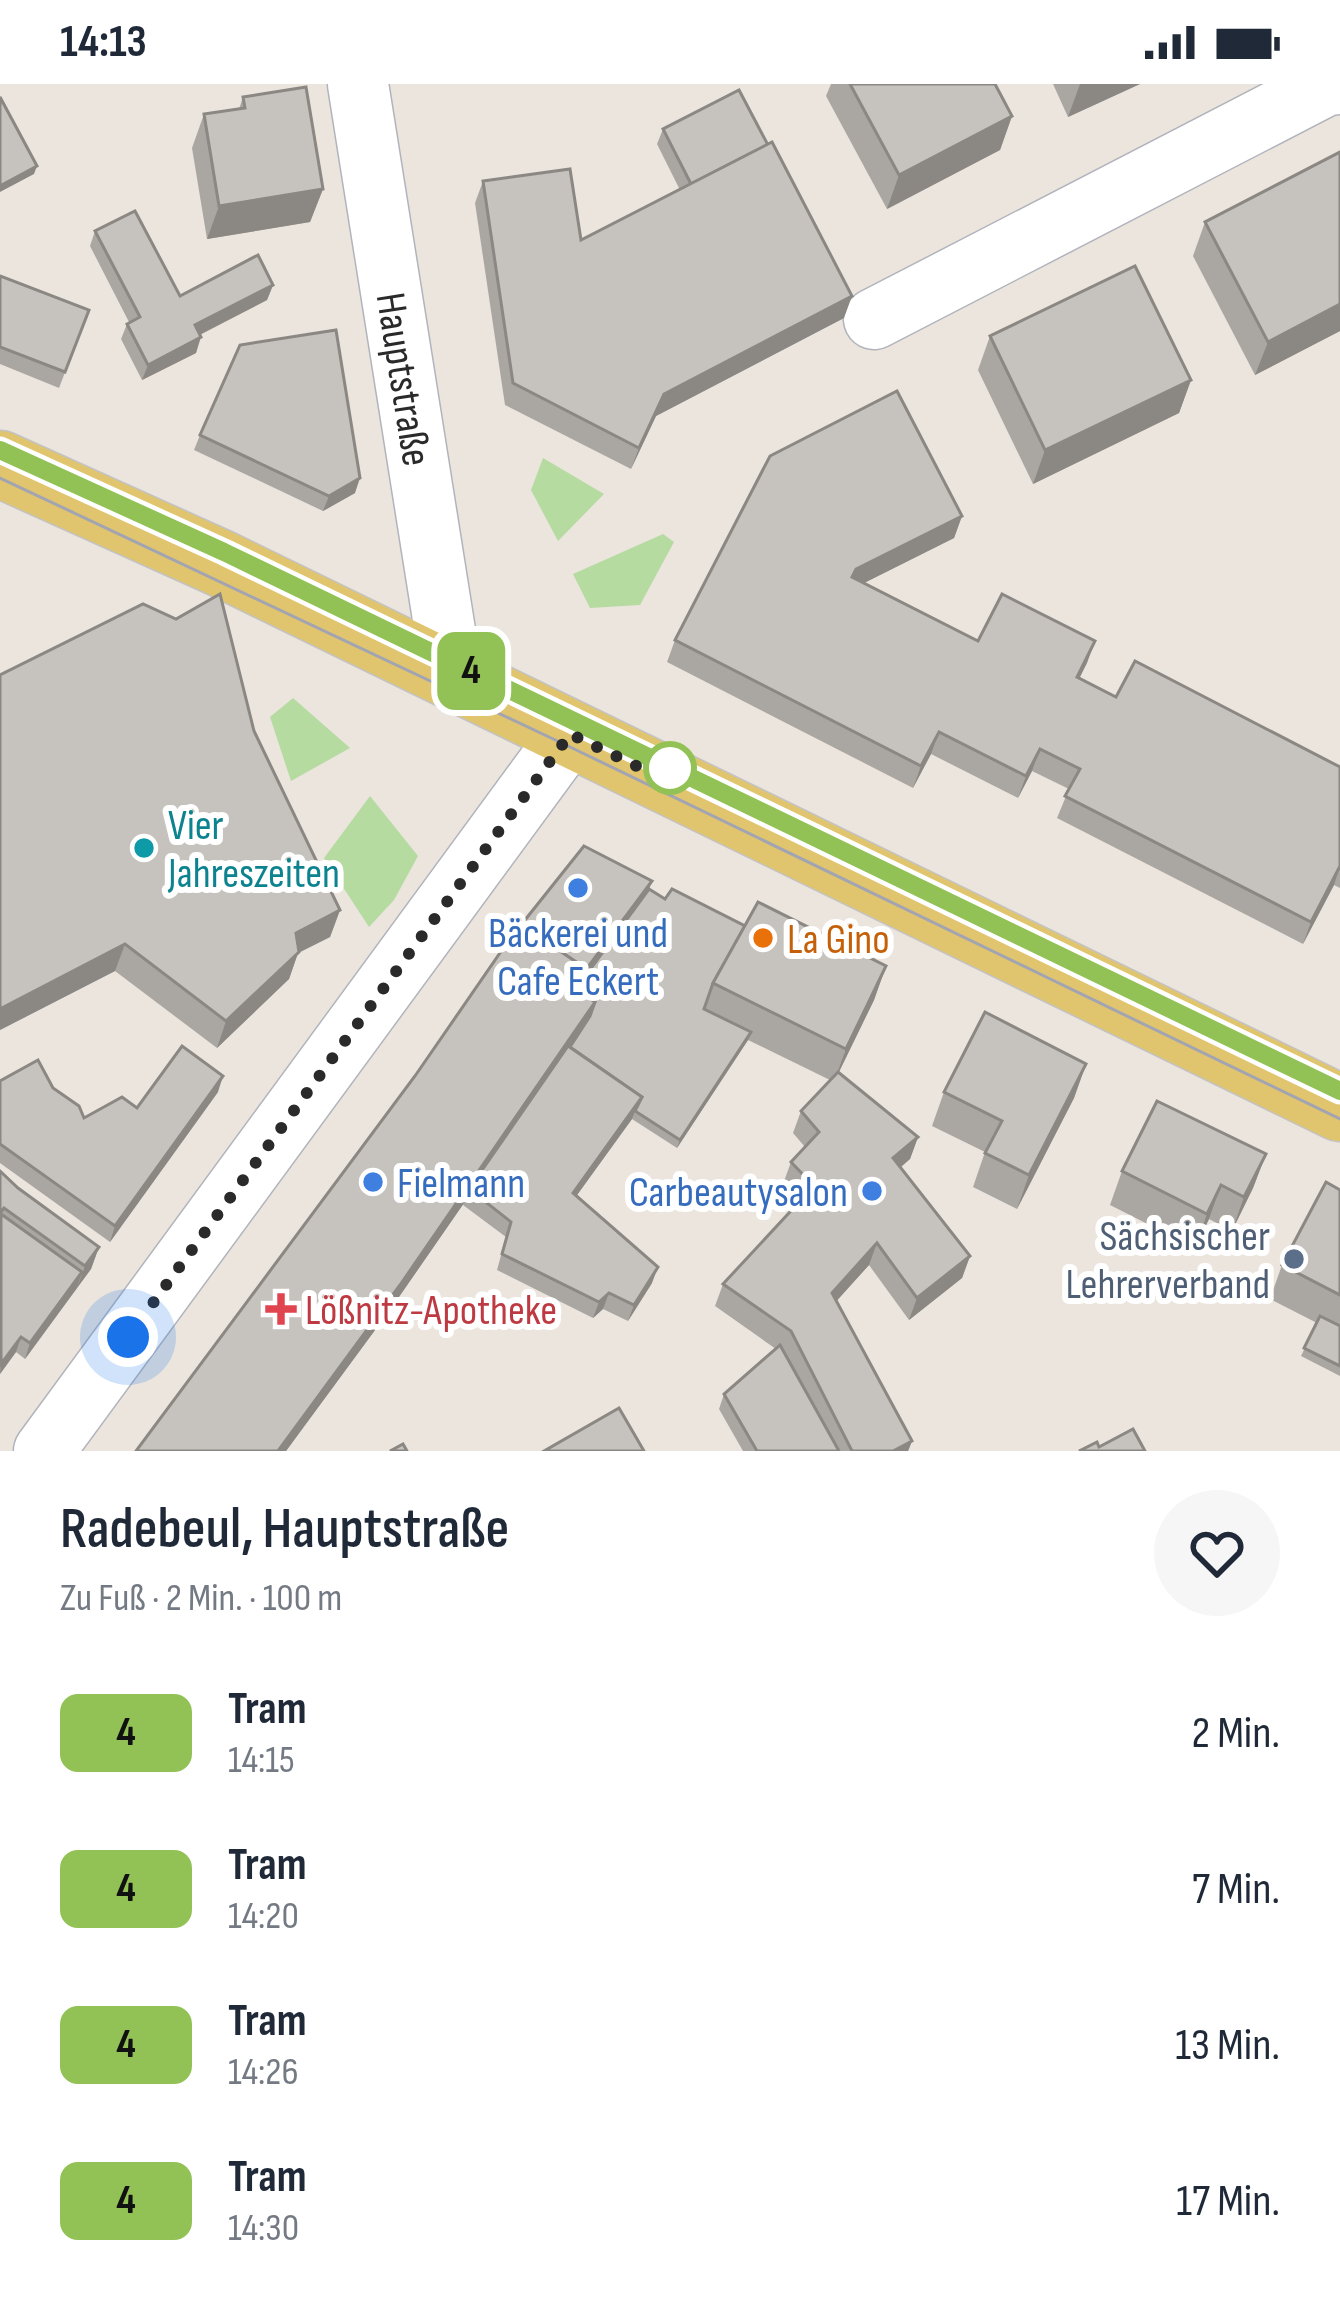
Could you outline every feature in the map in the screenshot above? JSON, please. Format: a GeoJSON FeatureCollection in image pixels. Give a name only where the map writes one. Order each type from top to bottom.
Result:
{"type":"FeatureCollection","features":[{"type":"Feature","properties":{"kind":"main road"},"geometry":{"type":"LineString","coordinates":[[0,464],[220,562],[1340,1108]]}},
{"type":"Feature","properties":{"kind":"street","name":"Hauptstraße"},"geometry":{"type":"LineString","coordinates":[[358,84],[452,675]]}},
{"type":"Feature","properties":{"kind":"street"},"geometry":{"type":"LineString","coordinates":[[874,319],[1327,86],[1339,84]]}},
{"type":"Feature","properties":{"kind":"street"},"geometry":{"type":"LineString","coordinates":[[44,1451],[570,734]]}},
{"type":"Feature","properties":{"kind":"green space"},"geometry":{"type":"Polygon","coordinates":[[[543,458],[604,494],[558,541],[531,490],[543,458]]]}},
{"type":"Feature","properties":{"kind":"green space"},"geometry":{"type":"Polygon","coordinates":[[[663,534],[674,542],[640,605],[590,608],[573,574],[663,534]]]}},
{"type":"Feature","properties":{"kind":"green space"},"geometry":{"type":"Polygon","coordinates":[[[293,698],[350,748],[291,781],[270,717],[293,698]]]}},
{"type":"Feature","properties":{"kind":"green space"},"geometry":{"type":"Polygon","coordinates":[[[370,796],[418,856],[394,900],[369,927],[324,858],[370,796]]]}},
{"type":"Feature","properties":{"kind":"building"},"geometry":{"type":"Polygon","coordinates":[[[850,84],[995,84],[1012,116],[899,175],[850,84]]]}},
{"type":"Feature","properties":{"kind":"building"},"geometry":{"type":"Polygon","coordinates":[[[306,87],[323,189],[219,206],[204,114],[245,108],[243,97],[306,87]]]}},
{"type":"Feature","properties":{"kind":"building"},"geometry":{"type":"Polygon","coordinates":[[[739,90],[768,145],[691,184],[663,129],[739,90]]]}},
{"type":"Feature","properties":{"kind":"building"},"geometry":{"type":"Polygon","coordinates":[[[0,97],[37,166],[0,186],[0,97]]]}},
{"type":"Feature","properties":{"kind":"building"},"geometry":{"type":"Polygon","coordinates":[[[772,142],[852,296],[664,394],[639,448],[513,383],[483,181],[570,169],[581,240],[772,142]]]}},
{"type":"Feature","properties":{"kind":"building"},"geometry":{"type":"Polygon","coordinates":[[[1340,152],[1340,304],[1268,342],[1205,222],[1340,152]]]}},
{"type":"Feature","properties":{"kind":"building"},"geometry":{"type":"Polygon","coordinates":[[[135,211],[180,296],[258,255],[273,285],[195,325],[201,337],[148,365],[127,324],[140,317],[95,231],[135,211]]]}},
{"type":"Feature","properties":{"kind":"building"},"geometry":{"type":"Polygon","coordinates":[[[1135,266],[1191,380],[1045,450],[990,336],[1135,266]]]}},
{"type":"Feature","properties":{"kind":"building"},"geometry":{"type":"Polygon","coordinates":[[[0,276],[89,310],[65,372],[0,347],[0,276]]]}},
{"type":"Feature","properties":{"kind":"building"},"geometry":{"type":"Polygon","coordinates":[[[336,330],[360,478],[329,496],[200,435],[240,345],[336,330]]]}},
{"type":"Feature","properties":{"kind":"building"},"geometry":{"type":"Polygon","coordinates":[[[897,391],[962,516],[856,569],[852,577],[978,641],[1002,594],[1095,641],[1077,677],[1116,697],[1135,661],[1340,767],[1340,866],[1311,922],[1065,796],[1080,769],[1040,749],[1026,776],[939,732],[921,766],[675,640],[770,456],[897,391]]]}},
{"type":"Feature","properties":{"kind":"building","name":"Vier Jahreszeiten"},"geometry":{"type":"Polygon","coordinates":[[[220,594],[254,731],[340,910],[296,933],[299,952],[226,1021],[125,944],[0,1009],[0,675],[143,604],[176,619],[220,594]]]}},
{"type":"Feature","properties":{"kind":"building"},"geometry":{"type":"Polygon","coordinates":[[[584,846],[652,881],[582,975],[585,968],[521,925],[584,846]]]}},
{"type":"Feature","properties":{"kind":"building"},"geometry":{"type":"Polygon","coordinates":[[[649,889],[665,899],[672,889],[745,926],[704,1009],[751,1032],[680,1140],[635,1111],[642,1097],[570,1047],[595,1002],[575,990],[649,889]]]}},
{"type":"Feature","properties":{"kind":"building"},"geometry":{"type":"Polygon","coordinates":[[[758,902],[886,966],[846,1049],[713,983],[758,902]]]}},
{"type":"Feature","properties":{"kind":"building"},"geometry":{"type":"Polygon","coordinates":[[[520,924],[585,968],[572,987],[595,1002],[400,1285],[278,1451],[136,1451],[415,1076],[520,924]]]}},
{"type":"Feature","properties":{"kind":"building"},"geometry":{"type":"Polygon","coordinates":[[[985,1012],[1086,1064],[1029,1175],[985,1153],[1002,1121],[944,1092],[985,1012]]]}},
{"type":"Feature","properties":{"kind":"building"},"geometry":{"type":"Polygon","coordinates":[[[182,1046],[223,1076],[115,1226],[0,1144],[0,1081],[38,1060],[53,1088],[79,1106],[84,1118],[122,1097],[137,1108],[182,1046]]]}},
{"type":"Feature","properties":{"kind":"building"},"geometry":{"type":"Polygon","coordinates":[[[568,1046],[642,1097],[573,1193],[658,1267],[634,1305],[609,1293],[599,1302],[502,1254],[511,1222],[469,1189],[568,1046]]]}},
{"type":"Feature","properties":{"kind":"building"},"geometry":{"type":"Polygon","coordinates":[[[838,1072],[918,1137],[893,1158],[970,1256],[917,1298],[877,1243],[832,1293],[912,1441],[893,1451],[852,1451],[791,1331],[723,1284],[814,1186],[791,1162],[819,1132],[801,1111],[838,1072]]]}},
{"type":"Feature","properties":{"kind":"building"},"geometry":{"type":"Polygon","coordinates":[[[1157,1101],[1266,1154],[1244,1197],[1221,1185],[1207,1214],[1122,1171],[1157,1101]]]}},
{"type":"Feature","properties":{"kind":"building"},"geometry":{"type":"Polygon","coordinates":[[[0,1171],[99,1247],[85,1266],[4,1208],[0,1213],[0,1171]]]}},
{"type":"Feature","properties":{"kind":"building"},"geometry":{"type":"Polygon","coordinates":[[[1326,1182],[1340,1190],[1340,1295],[1282,1265],[1326,1182]]]}},
{"type":"Feature","properties":{"kind":"building"},"geometry":{"type":"Polygon","coordinates":[[[1,1214],[82,1272],[30,1343],[21,1337],[1,1364],[1,1214]]]}},
{"type":"Feature","properties":{"kind":"building"},"geometry":{"type":"Polygon","coordinates":[[[1320,1316],[1340,1326],[1340,1366],[1304,1348],[1320,1316]]]}},
{"type":"Feature","properties":{"kind":"building"},"geometry":{"type":"Polygon","coordinates":[[[780,1345],[839,1451],[757,1451],[724,1394],[780,1345]]]}},
{"type":"Feature","properties":{"kind":"building"},"geometry":{"type":"Polygon","coordinates":[[[619,1408],[644,1451],[544,1451],[619,1408]]]}},
{"type":"Feature","properties":{"kind":"building"},"geometry":{"type":"Polygon","coordinates":[[[1133,1429],[1145,1451],[1079,1451],[1097,1442],[1099,1447],[1133,1429]]]}},
{"type":"Feature","properties":{"kind":"tram line"},"geometry":{"type":"LineString","coordinates":[[0,450],[224,552],[1340,1091]]}},
{"type":"Feature","properties":{"kind":"tram line","name":"4"},"geometry":{"type":"LineString","coordinates":[[0,450],[224,552],[1340,1091]]}},
{"type":"Feature","properties":{"kind":"tram line"},"geometry":{"type":"LineString","coordinates":[[0,478],[1340,1119]]}},
{"type":"Feature","properties":{"kind":"place","name":"Vier Jahreszeiten"},"geometry":{"type":"Point","coordinates":[144,848]}},
{"type":"Feature","properties":{"kind":"place","name":"Bäckerei und Cafe Eckert"},"geometry":{"type":"Point","coordinates":[578,888]}},
{"type":"Feature","properties":{"kind":"place","name":"La Gino"},"geometry":{"type":"Point","coordinates":[763,938]}},
{"type":"Feature","properties":{"kind":"place","name":"Fielmann"},"geometry":{"type":"Point","coordinates":[373,1182]}},
{"type":"Feature","properties":{"kind":"place","name":"Carbeautysalon"},"geometry":{"type":"Point","coordinates":[872,1191]}},
{"type":"Feature","properties":{"kind":"place","name":"Sächsischer Lehrerverband"},"geometry":{"type":"Point","coordinates":[1294,1259]}},
{"type":"Feature","properties":{"kind":"place","name":"Lößnitz-Apotheke"},"geometry":{"type":"Point","coordinates":[281,1309]}},
{"type":"Feature","properties":{"kind":"route"},"geometry":{"type":"LineString","coordinates":[[128,1337],[570,734],[649,772],[670,768]]}}]}
